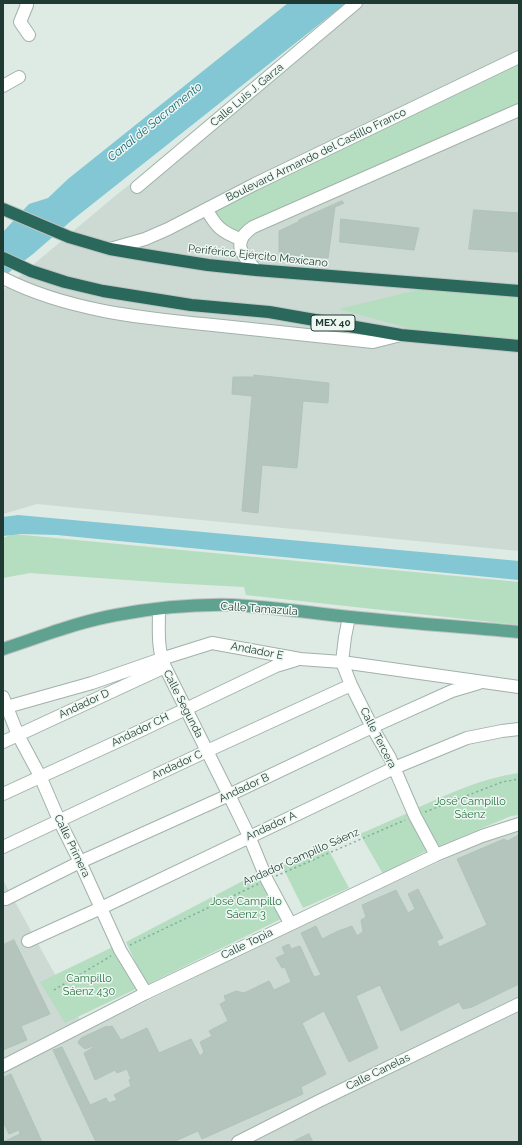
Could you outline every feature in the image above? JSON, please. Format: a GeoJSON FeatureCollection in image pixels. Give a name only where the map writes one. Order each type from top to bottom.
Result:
{"type":"FeatureCollection","features":[{"type":"Feature","properties":{"kind":"highway","name":"Periférico Ejército Mexicano"},"geometry":{"type":"LineString","coordinates":[[3,208],[16,215],[70,237],[110,249],[208,265],[519,292]]}},
{"type":"Feature","properties":{"kind":"highway","name":"MEX 40"},"geometry":{"type":"LineString","coordinates":[[3,258],[31,271],[65,282],[103,291],[191,305],[269,312],[401,335],[519,346]]}},
{"type":"Feature","properties":{"kind":"main road","name":"Calle Tamazula"},"geometry":{"type":"LineString","coordinates":[[3,650],[62,630],[115,615],[189,606],[232,605],[272,608],[350,617],[519,632]]}},
{"type":"Feature","properties":{"kind":"street"},"geometry":{"type":"LineString","coordinates":[[26,3],[27,5],[20,22],[29,35]]}},
{"type":"Feature","properties":{"kind":"street","name":"Calle Luis J. Garza"},"geometry":{"type":"LineString","coordinates":[[138,187],[356,3]]}},
{"type":"Feature","properties":{"kind":"street","name":"Boulevard Armando del Castillo Franco"},"geometry":{"type":"LineString","coordinates":[[110,249],[168,229],[262,180],[519,57]]}},
{"type":"Feature","properties":{"kind":"street"},"geometry":{"type":"LineString","coordinates":[[3,86],[19,77]]}},
{"type":"Feature","properties":{"kind":"street"},"geometry":{"type":"LineString","coordinates":[[256,270],[242,252],[240,239],[253,227],[519,110]]}},
{"type":"Feature","properties":{"kind":"street"},"geometry":{"type":"LineString","coordinates":[[206,210],[220,230],[240,239]]}},
{"type":"Feature","properties":{"kind":"street"},"geometry":{"type":"LineString","coordinates":[[3,278],[16,285],[64,302],[144,318],[373,342],[401,335]]}},
{"type":"Feature","properties":{"kind":"street","name":"Calle Segunda"},"geometry":{"type":"LineString","coordinates":[[159,609],[158,637],[163,663],[250,836],[267,880],[290,923]]}},
{"type":"Feature","properties":{"kind":"street","name":"Calle Tercera"},"geometry":{"type":"LineString","coordinates":[[350,617],[345,636],[342,662],[351,685],[372,727],[390,758],[415,816],[436,855]]}},
{"type":"Feature","properties":{"kind":"street","name":"Andador E"},"geometry":{"type":"LineString","coordinates":[[4,704],[92,683],[163,663],[212,643],[300,659],[342,662],[519,687]]}},
{"type":"Feature","properties":{"kind":"street","name":"Andador CH"},"geometry":{"type":"LineString","coordinates":[[3,794],[276,666],[300,659]]}},
{"type":"Feature","properties":{"kind":"street","name":"Andador D"},"geometry":{"type":"LineString","coordinates":[[3,742],[98,698],[163,663]]}},
{"type":"Feature","properties":{"kind":"street","name":"Andador B"},"geometry":{"type":"LineString","coordinates":[[6,899],[80,862],[229,795],[372,727],[452,691],[484,682]]}},
{"type":"Feature","properties":{"kind":"street"},"geometry":{"type":"LineString","coordinates":[[92,683],[98,698]]}},
{"type":"Feature","properties":{"kind":"street","name":"Andador C"},"geometry":{"type":"LineString","coordinates":[[3,847],[351,685]]}},
{"type":"Feature","properties":{"kind":"street","name":"Calle Primera"},"geometry":{"type":"LineString","coordinates":[[4,704],[18,735],[40,776],[120,950],[146,993]]}},
{"type":"Feature","properties":{"kind":"street","name":"Andador A"},"geometry":{"type":"LineString","coordinates":[[28,941],[102,908],[394,768],[467,738],[519,729]]}},
{"type":"Feature","properties":{"kind":"street","name":"Calle Topia"},"geometry":{"type":"LineString","coordinates":[[3,1066],[146,993],[290,923],[436,855],[482,836],[519,824]]}},
{"type":"Feature","properties":{"kind":"street","name":"Calle Canelas"},"geometry":{"type":"LineString","coordinates":[[238,1142],[519,1004]]}},
{"type":"Feature","properties":{"kind":"path","name":"Andador Campillo Sáenz"},"geometry":{"type":"LineString","coordinates":[[54,990],[120,950],[267,880],[415,816],[502,782],[519,779]]}},
{"type":"Feature","properties":{"kind":"shaded area"},"geometry":{"type":"Polygon","coordinates":[[[362,3],[519,3],[519,551],[37,504],[3,514],[3,290],[115,196],[362,3]]]}},
{"type":"Feature","properties":{"kind":"shaded area"},"geometry":{"type":"Polygon","coordinates":[[[513,828],[519,828],[519,1142],[3,1142],[3,880],[86,1031],[300,926],[513,828]]]}},
{"type":"Feature","properties":{"kind":"green space"},"geometry":{"type":"Polygon","coordinates":[[[519,65],[519,104],[251,225],[239,233],[230,231],[212,211],[519,65]]]}},
{"type":"Feature","properties":{"kind":"green space"},"geometry":{"type":"Polygon","coordinates":[[[434,286],[519,294],[519,343],[426,333],[339,309],[434,286]]]}},
{"type":"Feature","properties":{"kind":"green space"},"geometry":{"type":"Polygon","coordinates":[[[13,534],[519,582],[519,625],[246,595],[244,587],[30,573],[3,578],[3,538],[13,534]]]}},
{"type":"Feature","properties":{"kind":"green space","name":"José Campillo Sáenz"},"geometry":{"type":"Polygon","coordinates":[[[519,773],[519,815],[511,816],[439,846],[417,808],[480,782],[519,773]]]}},
{"type":"Feature","properties":{"kind":"green space"},"geometry":{"type":"Polygon","coordinates":[[[410,812],[428,850],[383,874],[360,834],[410,812]]]}},
{"type":"Feature","properties":{"kind":"green space"},"geometry":{"type":"Polygon","coordinates":[[[327,847],[349,888],[303,908],[282,866],[327,847]]]}},
{"type":"Feature","properties":{"kind":"green space","name":"José Campillo Sáenz 3"},"geometry":{"type":"Polygon","coordinates":[[[260,872],[281,919],[146,985],[126,942],[260,872]]]}},
{"type":"Feature","properties":{"kind":"green space","name":"Campillo Sáenz 430"},"geometry":{"type":"Polygon","coordinates":[[[115,946],[138,988],[65,1023],[40,982],[115,946]]]}},
{"type":"Feature","properties":{"kind":"water","name":"Canal de Sacramento"},"geometry":{"type":"Polygon","coordinates":[[[288,3],[346,3],[71,221],[33,254],[3,277],[3,232],[29,204],[48,198],[68,179],[288,3]]]}},
{"type":"Feature","properties":{"kind":"water"},"geometry":{"type":"Polygon","coordinates":[[[18,515],[519,561],[519,580],[57,535],[21,534],[3,536],[3,517],[18,515]]]}},
{"type":"Feature","properties":{"kind":"building"},"geometry":{"type":"Polygon","coordinates":[[[342,201],[344,203],[335,207],[328,258],[279,254],[279,231],[298,222],[299,220],[342,201]]]}},
{"type":"Feature","properties":{"kind":"building"},"geometry":{"type":"Polygon","coordinates":[[[474,210],[519,213],[519,252],[469,249],[474,210]]]}},
{"type":"Feature","properties":{"kind":"building"},"geometry":{"type":"Polygon","coordinates":[[[341,219],[419,228],[414,250],[340,242],[341,219]]]}},
{"type":"Feature","properties":{"kind":"building"},"geometry":{"type":"Polygon","coordinates":[[[254,375],[329,383],[328,403],[303,401],[297,468],[262,465],[258,513],[242,511],[252,396],[232,394],[233,377],[254,377],[254,375]]]}},
{"type":"Feature","properties":{"kind":"building"},"geometry":{"type":"Polygon","coordinates":[[[519,835],[519,984],[472,1007],[463,1009],[459,1002],[401,1031],[380,985],[356,996],[378,1048],[349,1062],[324,1011],[302,1023],[326,1074],[301,1087],[303,1094],[202,1139],[198,1131],[173,1142],[96,1142],[53,1050],[62,1047],[90,1105],[106,1098],[109,1103],[117,1100],[114,1095],[131,1086],[129,1080],[131,1079],[127,1069],[117,1073],[115,1070],[95,1080],[84,1053],[94,1047],[85,1049],[78,1042],[81,1038],[107,1026],[112,1026],[121,1040],[147,1028],[159,1053],[191,1039],[200,1056],[204,1052],[200,1042],[212,1036],[209,1031],[228,1021],[220,1004],[226,1001],[224,996],[236,991],[244,993],[269,981],[274,990],[291,982],[285,967],[282,968],[276,958],[285,954],[282,947],[289,944],[291,949],[300,946],[314,977],[321,975],[301,933],[316,926],[322,939],[352,926],[357,936],[363,931],[361,920],[366,917],[362,905],[396,890],[408,913],[415,909],[408,894],[418,889],[443,938],[436,941],[439,947],[487,925],[457,859],[504,839],[507,841],[519,835]]]}},
{"type":"Feature","properties":{"kind":"building"},"geometry":{"type":"Polygon","coordinates":[[[14,940],[50,1014],[21,1026],[27,1040],[3,1050],[3,945],[14,940]]]}},
{"type":"Feature","properties":{"kind":"building"},"geometry":{"type":"Polygon","coordinates":[[[11,1074],[42,1142],[3,1142],[20,1134],[19,1130],[9,1134],[3,1122],[3,1078],[11,1074]]]}},
{"type":"Feature","properties":{"kind":"building"},"geometry":{"type":"Polygon","coordinates":[[[309,1134],[313,1142],[292,1142],[309,1134]]]}}]}
